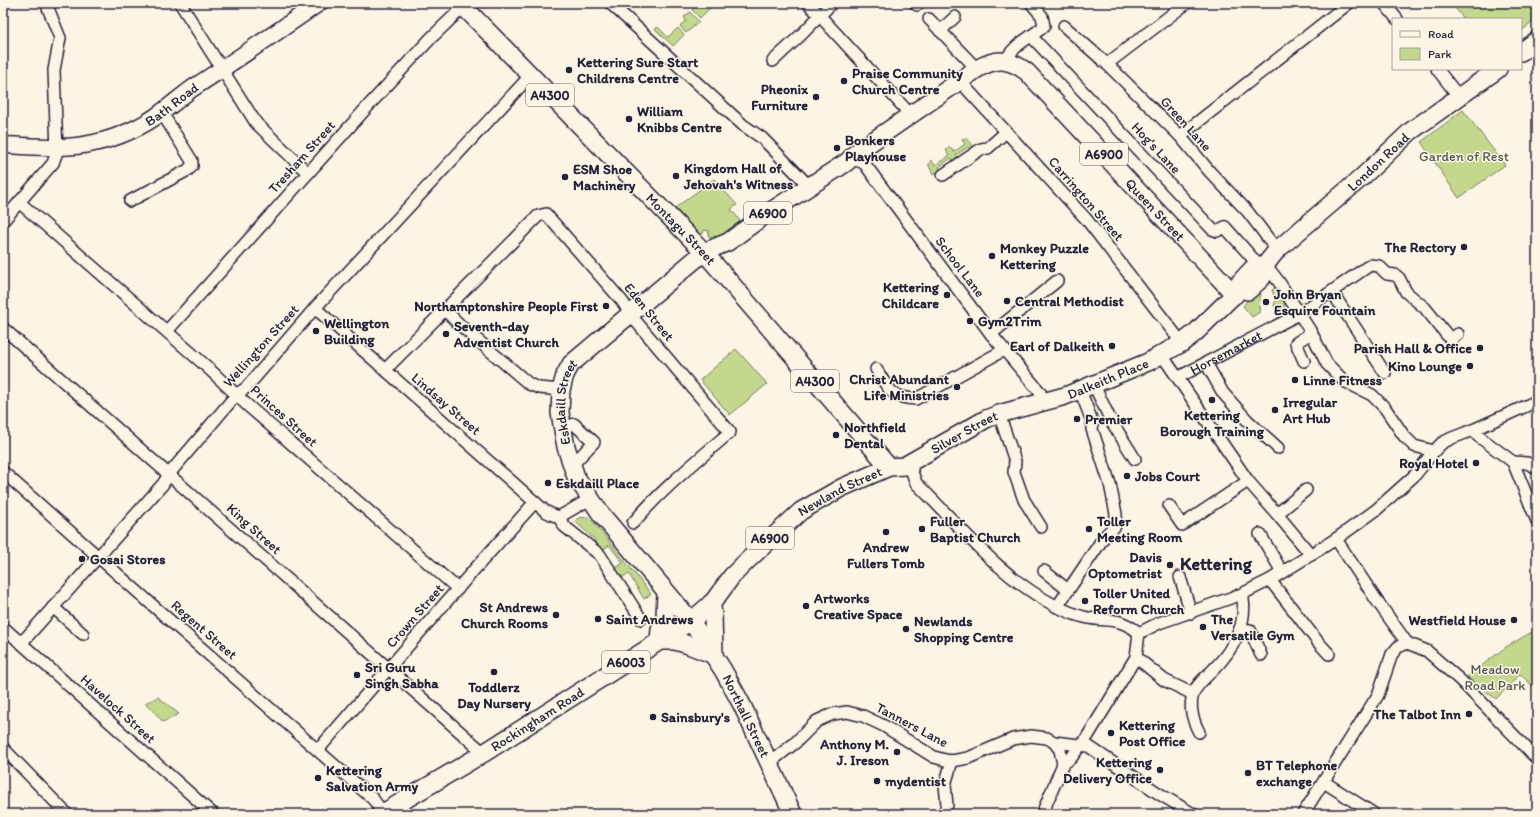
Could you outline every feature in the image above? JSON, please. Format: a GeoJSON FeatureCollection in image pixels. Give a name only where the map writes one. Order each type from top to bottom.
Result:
{"type":"FeatureCollection","features":[{"type":"Feature","properties":{"kind":"main road","name":"Montagu Street"},"geometry":{"type":"LineString","coordinates":[[466,5],[530,76],[704,252],[886,462]]}},
{"type":"Feature","properties":{"kind":"main road"},"geometry":{"type":"LineString","coordinates":[[1522,51],[1537,40]]}},
{"type":"Feature","properties":{"kind":"main road","name":"A6900"},"geometry":{"type":"LineString","coordinates":[[704,252],[728,242],[765,215],[810,187],[847,162],[854,155],[910,114],[976,69],[989,62],[999,60],[1006,61]]}},
{"type":"Feature","properties":{"kind":"main road","name":"Queen Street"},"geometry":{"type":"LineString","coordinates":[[1006,61],[1018,65],[1027,72],[1238,292]]}},
{"type":"Feature","properties":{"kind":"main road","name":"London Road"},"geometry":{"type":"LineString","coordinates":[[1263,266],[1277,250],[1360,179],[1411,131],[1497,70]]}},
{"type":"Feature","properties":{"kind":"main road","name":"Eskdaill Street"},"geometry":{"type":"LineString","coordinates":[[702,611],[666,592],[622,541],[590,499],[576,477],[566,447],[560,413],[561,390],[564,375],[571,364],[704,252]]}},
{"type":"Feature","properties":{"kind":"main road","name":"Horsemarket"},"geometry":{"type":"LineString","coordinates":[[1172,349],[1195,333],[1238,292],[1248,291],[1262,278],[1263,266]]}},
{"type":"Feature","properties":{"kind":"main road","name":"Dalkeith Place"},"geometry":{"type":"LineString","coordinates":[[1043,402],[1087,387],[1172,349]]}},
{"type":"Feature","properties":{"kind":"main road","name":"Silver Street"},"geometry":{"type":"LineString","coordinates":[[886,462],[904,466],[986,419],[1043,402]]}},
{"type":"Feature","properties":{"kind":"main road","name":"Newland Street"},"geometry":{"type":"LineString","coordinates":[[702,611],[732,576],[801,511],[886,462]]}},
{"type":"Feature","properties":{"kind":"main road"},"geometry":{"type":"LineString","coordinates":[[666,592],[665,617],[660,629],[659,641],[675,641],[714,655],[713,613],[702,611]]}},
{"type":"Feature","properties":{"kind":"main road","name":"Rockingham Road"},"geometry":{"type":"LineString","coordinates":[[382,814],[569,700],[702,611]]}},
{"type":"Feature","properties":{"kind":"main road","name":"Northall Street"},"geometry":{"type":"LineString","coordinates":[[702,611],[714,655],[739,700],[793,814]]}},
{"type":"Feature","properties":{"kind":"street"},"geometry":{"type":"LineString","coordinates":[[3,220],[53,163],[57,152],[54,70],[60,38],[46,3]]}},
{"type":"Feature","properties":{"kind":"street"},"geometry":{"type":"LineString","coordinates":[[180,3],[256,123],[308,173]]}},
{"type":"Feature","properties":{"kind":"street","name":"Bath Road"},"geometry":{"type":"LineString","coordinates":[[3,145],[56,147],[93,143],[115,137],[162,113],[191,90],[319,3]]}},
{"type":"Feature","properties":{"kind":"street"},"geometry":{"type":"LineString","coordinates":[[610,3],[743,125],[762,138],[810,187]]}},
{"type":"Feature","properties":{"kind":"street"},"geometry":{"type":"LineString","coordinates":[[808,3],[910,114]]}},
{"type":"Feature","properties":{"kind":"street"},"geometry":{"type":"LineString","coordinates":[[773,61],[832,3]]}},
{"type":"Feature","properties":{"kind":"street"},"geometry":{"type":"LineString","coordinates":[[1006,61],[1008,56],[1018,45],[1044,26],[1044,21],[1040,12],[1032,3]]}},
{"type":"Feature","properties":{"kind":"street"},"geometry":{"type":"LineString","coordinates":[[1108,65],[1112,60],[1187,3]]}},
{"type":"Feature","properties":{"kind":"street"},"geometry":{"type":"LineString","coordinates":[[1180,136],[1349,3]]}},
{"type":"Feature","properties":{"kind":"street"},"geometry":{"type":"LineString","coordinates":[[1384,3],[1396,18]]}},
{"type":"Feature","properties":{"kind":"street","name":"Tresham Street"},"geometry":{"type":"LineString","coordinates":[[167,332],[308,173],[431,38],[466,5]]}},
{"type":"Feature","properties":{"kind":"street"},"geometry":{"type":"LineString","coordinates":[[940,31],[955,17]]}},
{"type":"Feature","properties":{"kind":"street"},"geometry":{"type":"LineString","coordinates":[[929,19],[976,69]]}},
{"type":"Feature","properties":{"kind":"street","name":"Green Lane"},"geometry":{"type":"LineString","coordinates":[[1064,26],[1108,65],[1180,136],[1210,172],[1248,212],[1277,250]]}},
{"type":"Feature","properties":{"kind":"street","name":"Hog's Lane"},"geometry":{"type":"LineString","coordinates":[[1030,36],[1212,229],[1217,231],[1226,227],[1263,266]]}},
{"type":"Feature","properties":{"kind":"street"},"geometry":{"type":"LineString","coordinates":[[1438,70],[1458,97]]}},
{"type":"Feature","properties":{"kind":"street","name":"Wellington Street"},"geometry":{"type":"LineString","coordinates":[[18,641],[25,639],[163,484],[169,474],[237,394],[246,388],[315,308],[530,76]]}},
{"type":"Feature","properties":{"kind":"street","name":"Carrington Street"},"geometry":{"type":"LineString","coordinates":[[961,80],[967,89],[1087,220],[1172,349]]}},
{"type":"Feature","properties":{"kind":"street"},"geometry":{"type":"LineString","coordinates":[[130,201],[188,170],[192,166],[192,161],[162,113]]}},
{"type":"Feature","properties":{"kind":"street"},"geometry":{"type":"LineString","coordinates":[[943,175],[981,149],[988,148],[1006,132]]}},
{"type":"Feature","properties":{"kind":"street","name":"School Lane"},"geometry":{"type":"LineString","coordinates":[[847,162],[856,160],[864,163],[991,334],[1040,392],[1043,402]]}},
{"type":"Feature","properties":{"kind":"street","name":"Princes Street"},"geometry":{"type":"LineString","coordinates":[[19,202],[237,394],[253,410],[458,589]]}},
{"type":"Feature","properties":{"kind":"street","name":"Eden Street"},"geometry":{"type":"LineString","coordinates":[[446,310],[538,216],[546,214],[549,217],[622,301],[630,313],[730,432],[679,476],[644,510],[633,523]]}},
{"type":"Feature","properties":{"kind":"street","name":"Horsemarket"},"geometry":{"type":"LineString","coordinates":[[1172,349],[1179,377],[1299,314],[1370,265],[1379,266],[1387,274],[1395,275],[1399,278],[1406,292],[1425,308],[1451,340],[1458,334]]}},
{"type":"Feature","properties":{"kind":"street"},"geometry":{"type":"LineString","coordinates":[[1263,266],[1279,282],[1312,333],[1327,364],[1344,381],[1372,395],[1385,408],[1404,436],[1414,446],[1434,451]]}},
{"type":"Feature","properties":{"kind":"street"},"geometry":{"type":"LineString","coordinates":[[991,334],[1057,281]]}},
{"type":"Feature","properties":{"kind":"street"},"geometry":{"type":"LineString","coordinates":[[1332,292],[1385,373]]}},
{"type":"Feature","properties":{"kind":"street","name":"Lindsay Street"},"geometry":{"type":"LineString","coordinates":[[315,308],[545,511],[559,517],[564,526],[600,555],[640,619]]}},
{"type":"Feature","properties":{"kind":"street"},"geometry":{"type":"LineString","coordinates":[[385,370],[446,310],[461,326],[529,384],[539,388],[561,390]]}},
{"type":"Feature","properties":{"kind":"street","name":"King Street"},"geometry":{"type":"LineString","coordinates":[[3,328],[484,753]]}},
{"type":"Feature","properties":{"kind":"street"},"geometry":{"type":"LineString","coordinates":[[1304,361],[1296,343],[1312,333]]}},
{"type":"Feature","properties":{"kind":"street"},"geometry":{"type":"LineString","coordinates":[[876,370],[891,392],[903,398],[916,399],[1004,350]]}},
{"type":"Feature","properties":{"kind":"street"},"geometry":{"type":"LineString","coordinates":[[1206,362],[1223,393],[1246,420],[1278,448]]}},
{"type":"Feature","properties":{"kind":"street"},"geometry":{"type":"LineString","coordinates":[[1179,377],[1184,389],[1248,481],[1311,555]]}},
{"type":"Feature","properties":{"kind":"street"},"geometry":{"type":"LineString","coordinates":[[1087,387],[1110,419],[1135,459]]}},
{"type":"Feature","properties":{"kind":"street"},"geometry":{"type":"LineString","coordinates":[[1057,607],[1104,537],[1115,526],[1116,514],[1110,484],[1092,429],[1087,387]]}},
{"type":"Feature","properties":{"kind":"street"},"geometry":{"type":"LineString","coordinates":[[1139,633],[1160,623],[1242,594],[1270,580],[1336,539],[1376,510],[1415,475],[1442,443],[1537,401]]}},
{"type":"Feature","properties":{"kind":"street"},"geometry":{"type":"LineString","coordinates":[[999,414],[1015,462],[1014,472],[1024,500],[1041,527]]}},
{"type":"Feature","properties":{"kind":"street"},"geometry":{"type":"LineString","coordinates":[[572,464],[594,442],[574,424]]}},
{"type":"Feature","properties":{"kind":"street"},"geometry":{"type":"LineString","coordinates":[[1473,430],[1478,436],[1513,462],[1537,521]]}},
{"type":"Feature","properties":{"kind":"street"},"geometry":{"type":"LineString","coordinates":[[912,462],[912,472],[916,483],[994,563],[1013,580],[1057,607],[1085,617],[1116,620],[1129,625],[1139,633]]}},
{"type":"Feature","properties":{"kind":"street"},"geometry":{"type":"LineString","coordinates":[[1513,462],[1527,463],[1537,468]]}},
{"type":"Feature","properties":{"kind":"street","name":"Regent Street"},"geometry":{"type":"LineString","coordinates":[[3,472],[373,799],[382,814]]}},
{"type":"Feature","properties":{"kind":"street"},"geometry":{"type":"LineString","coordinates":[[1169,506],[1182,525],[1248,481]]}},
{"type":"Feature","properties":{"kind":"street"},"geometry":{"type":"LineString","coordinates":[[1277,514],[1306,490]]}},
{"type":"Feature","properties":{"kind":"street"},"geometry":{"type":"LineString","coordinates":[[559,517],[590,499]]}},
{"type":"Feature","properties":{"kind":"street","name":"Crown Street"},"geometry":{"type":"LineString","coordinates":[[318,750],[535,502]]}},
{"type":"Feature","properties":{"kind":"street"},"geometry":{"type":"LineString","coordinates":[[1260,534],[1282,572]]}},
{"type":"Feature","properties":{"kind":"street"},"geometry":{"type":"LineString","coordinates":[[1336,539],[1407,643],[1427,651],[1470,689],[1537,759]]}},
{"type":"Feature","properties":{"kind":"street"},"geometry":{"type":"LineString","coordinates":[[1044,571],[1068,590]]}},
{"type":"Feature","properties":{"kind":"street"},"geometry":{"type":"LineString","coordinates":[[1180,577],[1191,613]]}},
{"type":"Feature","properties":{"kind":"street"},"geometry":{"type":"LineString","coordinates":[[1270,580],[1329,654]]}},
{"type":"Feature","properties":{"kind":"street"},"geometry":{"type":"LineString","coordinates":[[1199,732],[1192,714],[1193,694],[1200,683],[1220,662],[1236,639],[1240,629],[1244,604],[1242,594]]}},
{"type":"Feature","properties":{"kind":"street"},"geometry":{"type":"LineString","coordinates":[[53,607],[83,634]]}},
{"type":"Feature","properties":{"kind":"street","name":"Havelock Street"},"geometry":{"type":"LineString","coordinates":[[3,627],[213,814]]}},
{"type":"Feature","properties":{"kind":"street"},"geometry":{"type":"LineString","coordinates":[[1240,629],[1250,630],[1262,655]]}},
{"type":"Feature","properties":{"kind":"street"},"geometry":{"type":"LineString","coordinates":[[1042,814],[1063,764],[1082,746],[1136,657],[1139,633]]}},
{"type":"Feature","properties":{"kind":"street"},"geometry":{"type":"LineString","coordinates":[[1303,814],[1378,695],[1392,654],[1398,647],[1407,643]]}},
{"type":"Feature","properties":{"kind":"street"},"geometry":{"type":"LineString","coordinates":[[1136,657],[1164,680],[1193,694]]}},
{"type":"Feature","properties":{"kind":"street","name":"Tanners Lane"},"geometry":{"type":"LineString","coordinates":[[769,763],[795,742],[817,721],[832,714],[847,712],[862,716],[884,726],[934,757],[952,761],[968,758],[1013,739],[1024,737],[1038,736],[1047,738],[1054,742],[1082,746]]}},
{"type":"Feature","properties":{"kind":"street"},"geometry":{"type":"LineString","coordinates":[[1054,742],[1060,750],[1063,764]]}},
{"type":"Feature","properties":{"kind":"street"},"geometry":{"type":"LineString","coordinates":[[1082,746],[1092,749],[1158,793],[1193,814]]}},
{"type":"Feature","properties":{"kind":"street"},"geometry":{"type":"LineString","coordinates":[[3,748],[67,814]]}},
{"type":"Feature","properties":{"kind":"street"},"geometry":{"type":"LineString","coordinates":[[944,814],[947,805],[945,785],[952,761]]}},
{"type":"Feature","properties":{"kind":"street"},"geometry":{"type":"LineString","coordinates":[[1324,782],[1374,814]]}},
{"type":"Feature","properties":{"kind":"green space"},"geometry":{"type":"Polygon","coordinates":[[[699,3],[709,3],[712,6],[700,18],[692,10],[699,3]]]}},
{"type":"Feature","properties":{"kind":"green space"},"geometry":{"type":"Polygon","coordinates":[[[1451,3],[1537,3],[1537,19],[1522,30],[1522,18],[1463,18],[1451,3]]]}},
{"type":"Feature","properties":{"kind":"green space"},"geometry":{"type":"Polygon","coordinates":[[[690,12],[699,22],[686,33],[680,26],[686,21],[684,17],[690,12]]]}},
{"type":"Feature","properties":{"kind":"green space"},"geometry":{"type":"Polygon","coordinates":[[[658,27],[668,37],[678,28],[684,35],[673,46],[655,29],[658,27]]]}},
{"type":"Feature","properties":{"kind":"green space","name":"Garden of Rest"},"geometry":{"type":"Polygon","coordinates":[[[1463,110],[1505,165],[1459,198],[1421,142],[1463,110]]]}},
{"type":"Feature","properties":{"kind":"green space"},"geometry":{"type":"Polygon","coordinates":[[[964,138],[969,140],[972,144],[973,148],[971,151],[968,147],[956,155],[960,160],[955,163],[951,158],[939,167],[941,172],[938,175],[936,172],[933,174],[929,166],[931,160],[935,165],[949,156],[946,150],[950,147],[954,152],[965,144],[962,139],[964,138]]]}},
{"type":"Feature","properties":{"kind":"green space"},"geometry":{"type":"Polygon","coordinates":[[[714,179],[737,205],[731,209],[743,225],[726,234],[713,237],[708,236],[709,231],[704,230],[703,234],[698,233],[675,208],[714,179]]]}},
{"type":"Feature","properties":{"kind":"green space"},"geometry":{"type":"Polygon","coordinates":[[[1276,287],[1284,301],[1284,308],[1280,316],[1279,311],[1274,306],[1276,300],[1272,290],[1276,287]]]}},
{"type":"Feature","properties":{"kind":"green space"},"geometry":{"type":"Polygon","coordinates":[[[1257,289],[1261,294],[1259,307],[1260,312],[1252,317],[1243,306],[1257,289]]]}},
{"type":"Feature","properties":{"kind":"green space"},"geometry":{"type":"Polygon","coordinates":[[[736,349],[767,384],[730,415],[700,380],[736,349]]]}},
{"type":"Feature","properties":{"kind":"green space"},"geometry":{"type":"Polygon","coordinates":[[[587,517],[592,520],[651,594],[644,599],[629,574],[621,578],[615,571],[617,567],[623,563],[609,545],[603,550],[600,550],[595,546],[595,540],[575,521],[578,518],[587,517]]]}},
{"type":"Feature","properties":{"kind":"green space","name":"Meadow Road Park"},"geometry":{"type":"Polygon","coordinates":[[[1537,629],[1537,690],[1520,674],[1496,699],[1467,677],[1506,647],[1537,629]]]}},
{"type":"Feature","properties":{"kind":"green space"},"geometry":{"type":"Polygon","coordinates":[[[158,697],[179,714],[163,722],[145,703],[158,697]]]}},
{"type":"Feature","properties":{"kind":"place","name":"Kettering Sure Start Childrens Centre"},"geometry":{"type":"Point","coordinates":[569,70]}},
{"type":"Feature","properties":{"kind":"place","name":"Praise Community Church Centre"},"geometry":{"type":"Point","coordinates":[844,81]}},
{"type":"Feature","properties":{"kind":"place","name":"Pheonix Furniture"},"geometry":{"type":"Point","coordinates":[816,97]}},
{"type":"Feature","properties":{"kind":"place","name":"William Knibbs Centre"},"geometry":{"type":"Point","coordinates":[629,119]}},
{"type":"Feature","properties":{"kind":"place","name":"Bonkers Playhouse"},"geometry":{"type":"Point","coordinates":[837,148]}},
{"type":"Feature","properties":{"kind":"place","name":"Kingdom Hall of Jehovah's Witness"},"geometry":{"type":"Point","coordinates":[676,176]}},
{"type":"Feature","properties":{"kind":"place","name":"ESM Shoe Machinery"},"geometry":{"type":"Point","coordinates":[565,177]}},
{"type":"Feature","properties":{"kind":"place","name":"The Rectory"},"geometry":{"type":"Point","coordinates":[1464,247]}},
{"type":"Feature","properties":{"kind":"place","name":"Monkey Puzzle Kettering"},"geometry":{"type":"Point","coordinates":[992,256]}},
{"type":"Feature","properties":{"kind":"place","name":"Kettering Childcare"},"geometry":{"type":"Point","coordinates":[947,295]}},
{"type":"Feature","properties":{"kind":"place","name":"Central Methodist"},"geometry":{"type":"Point","coordinates":[1007,301]}},
{"type":"Feature","properties":{"kind":"place","name":"John Bryan Esquire Fountain"},"geometry":{"type":"Point","coordinates":[1266,302]}},
{"type":"Feature","properties":{"kind":"place","name":"Northamptonshire People First"},"geometry":{"type":"Point","coordinates":[606,306]}},
{"type":"Feature","properties":{"kind":"place","name":"Gym2Trim"},"geometry":{"type":"Point","coordinates":[970,321]}},
{"type":"Feature","properties":{"kind":"place","name":"Wellington Building"},"geometry":{"type":"Point","coordinates":[316,331]}},
{"type":"Feature","properties":{"kind":"place","name":"Seventh-day Adventist Church"},"geometry":{"type":"Point","coordinates":[446,334]}},
{"type":"Feature","properties":{"kind":"place","name":"Earl of Dalkeith"},"geometry":{"type":"Point","coordinates":[1112,346]}},
{"type":"Feature","properties":{"kind":"place","name":"Parish Hall & Office"},"geometry":{"type":"Point","coordinates":[1480,348]}},
{"type":"Feature","properties":{"kind":"place","name":"Kino Lounge"},"geometry":{"type":"Point","coordinates":[1470,366]}},
{"type":"Feature","properties":{"kind":"place","name":"Linne Fitness"},"geometry":{"type":"Point","coordinates":[1295,380]}},
{"type":"Feature","properties":{"kind":"place","name":"Christ Abundant Life Ministries"},"geometry":{"type":"Point","coordinates":[957,387]}},
{"type":"Feature","properties":{"kind":"place","name":"Kettering Borough Training"},"geometry":{"type":"Point","coordinates":[1212,400]}},
{"type":"Feature","properties":{"kind":"place","name":"Irregular Art Hub"},"geometry":{"type":"Point","coordinates":[1275,410]}},
{"type":"Feature","properties":{"kind":"place","name":"Premier"},"geometry":{"type":"Point","coordinates":[1077,419]}},
{"type":"Feature","properties":{"kind":"place","name":"Northfield Dental"},"geometry":{"type":"Point","coordinates":[836,435]}},
{"type":"Feature","properties":{"kind":"place","name":"Royal Hotel"},"geometry":{"type":"Point","coordinates":[1476,463]}},
{"type":"Feature","properties":{"kind":"place","name":"Jobs Court"},"geometry":{"type":"Point","coordinates":[1127,476]}},
{"type":"Feature","properties":{"kind":"place","name":"Eskdaill Place"},"geometry":{"type":"Point","coordinates":[548,483]}},
{"type":"Feature","properties":{"kind":"place","name":"Fuller Baptist Church"},"geometry":{"type":"Point","coordinates":[922,529]}},
{"type":"Feature","properties":{"kind":"place","name":"Toller Meeting Room"},"geometry":{"type":"Point","coordinates":[1089,529]}},
{"type":"Feature","properties":{"kind":"place","name":"Andrew Fullers Tomb"},"geometry":{"type":"Point","coordinates":[886,532]}},
{"type":"Feature","properties":{"kind":"place","name":"Gosai Stores"},"geometry":{"type":"Point","coordinates":[82,559]}},
{"type":"Feature","properties":{"kind":"place","name":"Davis Optometrist"},"geometry":{"type":"Point","coordinates":[1170,565]}},
{"type":"Feature","properties":{"kind":"place","name":"Toller United Reform Church"},"geometry":{"type":"Point","coordinates":[1085,601]}},
{"type":"Feature","properties":{"kind":"place","name":"Artworks Creative Space"},"geometry":{"type":"Point","coordinates":[806,606]}},
{"type":"Feature","properties":{"kind":"place","name":"St Andrews Church Rooms"},"geometry":{"type":"Point","coordinates":[556,615]}},
{"type":"Feature","properties":{"kind":"place","name":"Saint Andrews"},"geometry":{"type":"Point","coordinates":[598,619]}},
{"type":"Feature","properties":{"kind":"place","name":"Westfield House"},"geometry":{"type":"Point","coordinates":[1514,620]}},
{"type":"Feature","properties":{"kind":"place","name":"The Versatile Gym"},"geometry":{"type":"Point","coordinates":[1203,627]}},
{"type":"Feature","properties":{"kind":"place","name":"Newlands Shopping Centre"},"geometry":{"type":"Point","coordinates":[906,629]}},
{"type":"Feature","properties":{"kind":"place","name":"Toddlerz Day Nursery"},"geometry":{"type":"Point","coordinates":[494,672]}},
{"type":"Feature","properties":{"kind":"place","name":"Sri Guru Singh Sabha"},"geometry":{"type":"Point","coordinates":[357,675]}},
{"type":"Feature","properties":{"kind":"place","name":"The Talbot Inn"},"geometry":{"type":"Point","coordinates":[1469,714]}},
{"type":"Feature","properties":{"kind":"place","name":"Sainsbury's"},"geometry":{"type":"Point","coordinates":[653,717]}},
{"type":"Feature","properties":{"kind":"place","name":"Kettering Post Office"},"geometry":{"type":"Point","coordinates":[1111,733]}},
{"type":"Feature","properties":{"kind":"place","name":"Anthony M. J. Ireson"},"geometry":{"type":"Point","coordinates":[897,752]}},
{"type":"Feature","properties":{"kind":"place","name":"Kettering Delivery Office"},"geometry":{"type":"Point","coordinates":[1160,770]}},
{"type":"Feature","properties":{"kind":"place","name":"BT Telephone exchange"},"geometry":{"type":"Point","coordinates":[1248,773]}},
{"type":"Feature","properties":{"kind":"place","name":"Kettering Salvation Army"},"geometry":{"type":"Point","coordinates":[318,778]}},
{"type":"Feature","properties":{"kind":"place","name":"mydentist"},"geometry":{"type":"Point","coordinates":[877,781]}},
{"type":"Feature","properties":{"kind":"district","name":"Kettering"},"geometry":{"type":"Point","coordinates":[1216,564]}}]}
